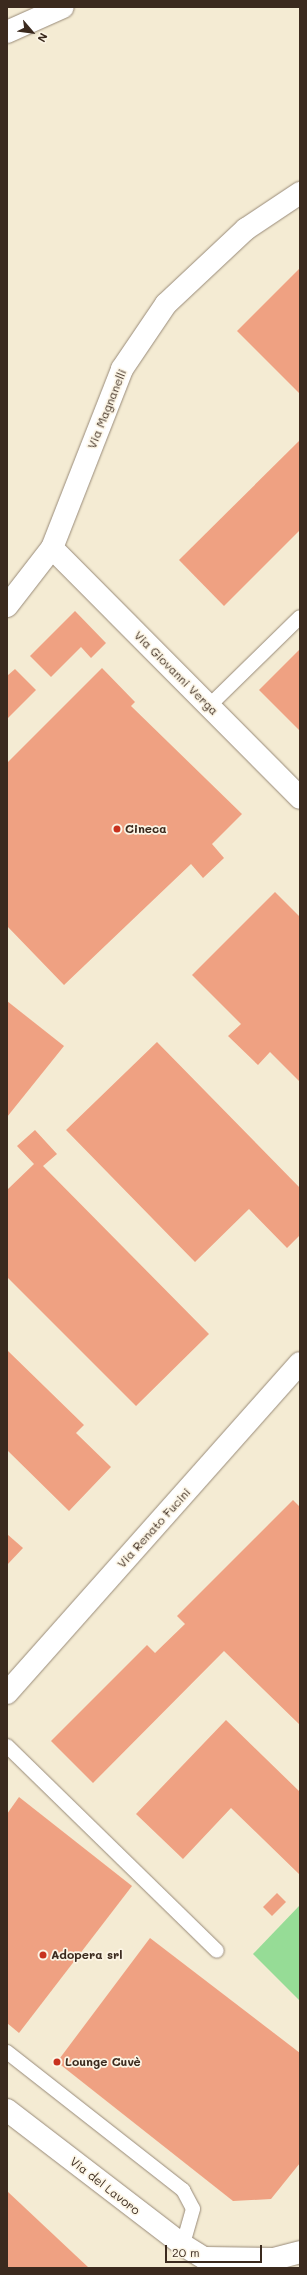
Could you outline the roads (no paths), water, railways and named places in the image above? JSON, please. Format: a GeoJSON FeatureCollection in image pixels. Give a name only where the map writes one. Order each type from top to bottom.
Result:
{"type":"FeatureCollection","features":[{"type":"Feature","properties":{"kind":"main road"},"geometry":{"type":"LineString","coordinates":[[7,32],[63,7]]}},
{"type":"Feature","properties":{"kind":"main road","name":"Via Magnanelli"},"geometry":{"type":"LineString","coordinates":[[7,606],[52,548],[122,369],[166,304],[246,228],[300,193]]}},
{"type":"Feature","properties":{"kind":"main road","name":"Via Giovanni Verga"},"geometry":{"type":"LineString","coordinates":[[52,548],[300,798]]}},
{"type":"Feature","properties":{"kind":"main road","name":"Via Renato Fucini"},"geometry":{"type":"LineString","coordinates":[[7,1693],[300,1363]]}},
{"type":"Feature","properties":{"kind":"main road","name":"Via del Lavoro"},"geometry":{"type":"LineString","coordinates":[[7,2110],[183,2245],[213,2263],[274,2259],[300,2252]]}},
{"type":"Feature","properties":{"kind":"main road"},"geometry":{"type":"LineString","coordinates":[[289,2268],[300,2255]]}},
{"type":"Feature","properties":{"kind":"lane"},"geometry":{"type":"LineString","coordinates":[[209,706],[300,617]]}},
{"type":"Feature","properties":{"kind":"lane"},"geometry":{"type":"LineString","coordinates":[[7,1746],[218,1950]]}},
{"type":"Feature","properties":{"kind":"lane"},"geometry":{"type":"LineString","coordinates":[[7,2052],[183,2190],[193,2209],[183,2245]]}},
{"type":"Feature","properties":{"kind":"place","name":"Cineca"},"geometry":{"type":"Point","coordinates":[117,829]}},
{"type":"Feature","properties":{"kind":"place","name":"Adopera srl"},"geometry":{"type":"Point","coordinates":[43,1955]}},
{"type":"Feature","properties":{"kind":"place","name":"Lounge Cuvè"},"geometry":{"type":"Point","coordinates":[57,2062]}}]}
